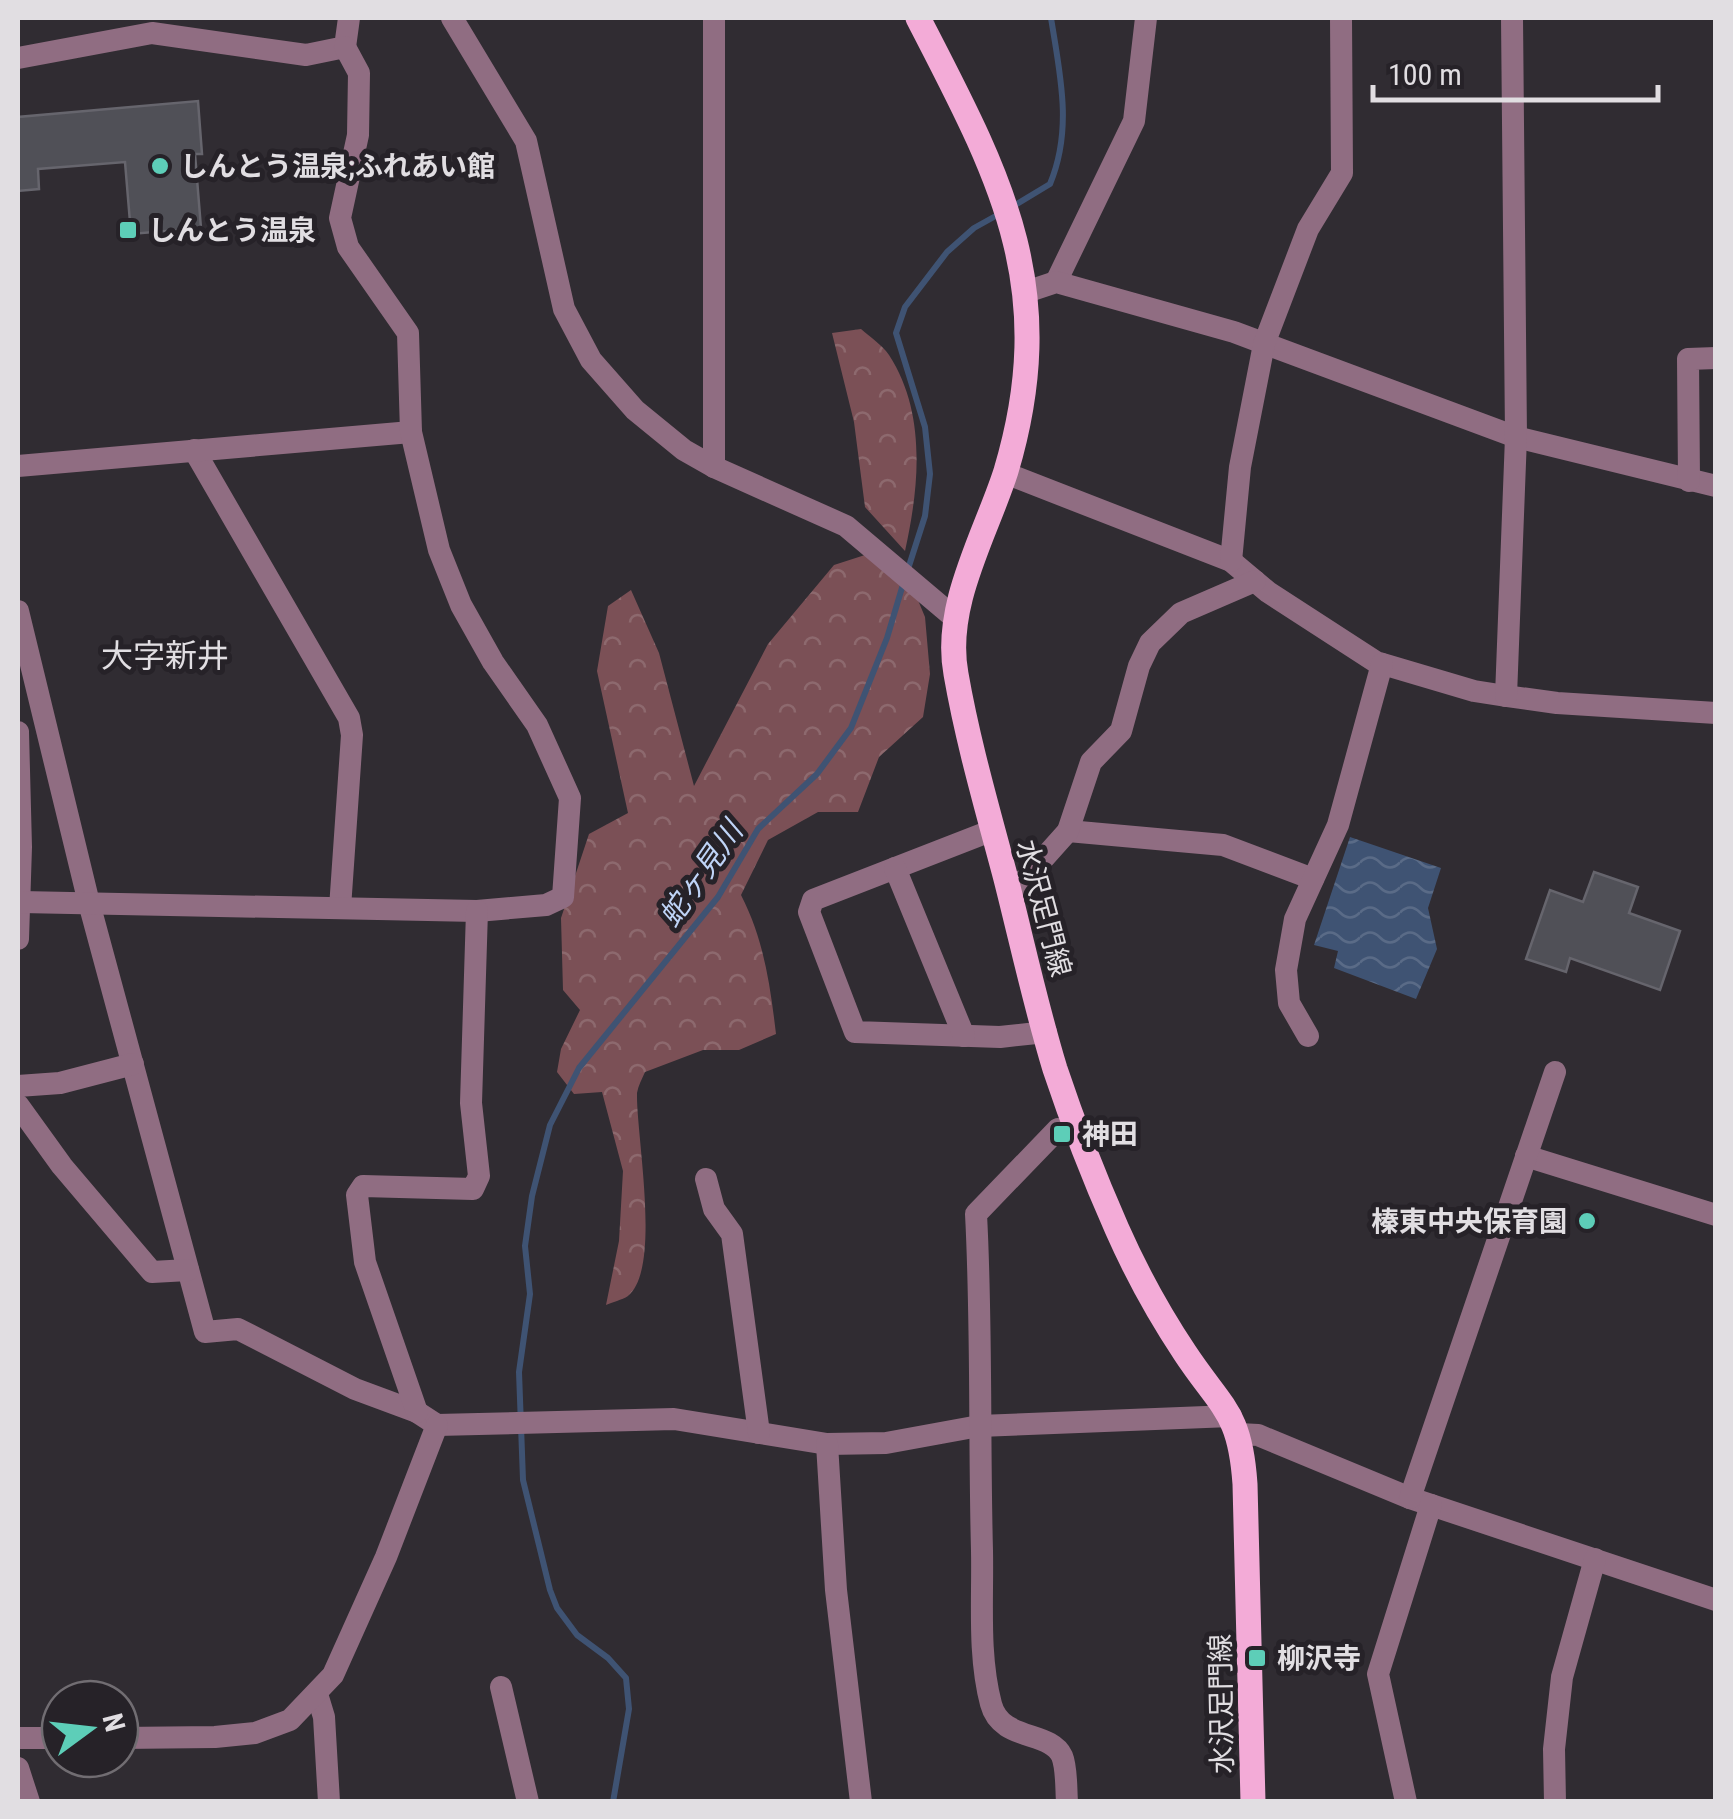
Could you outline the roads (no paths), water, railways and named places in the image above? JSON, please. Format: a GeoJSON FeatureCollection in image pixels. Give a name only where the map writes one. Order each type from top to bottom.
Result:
{"type":"FeatureCollection","features":[{"type":"Feature","properties":{"kind":"main road","name":"水沢足門線"},"geometry":{"type":"LineString","coordinates":[[918,18],[983,144],[1004,195],[1026,292],[1028,334],[1019,421],[956,619],[954,667],[1055,1068],[1119,1234],[1152,1300],[1235,1425],[1245,1484],[1253,1802]]}},
{"type":"Feature","properties":{"kind":"street"},"geometry":{"type":"LineString","coordinates":[[20,902],[477,912],[546,905],[563,897],[570,798],[538,725],[494,662],[461,605],[438,550],[411,432],[408,333],[348,247],[340,218],[358,135],[359,73],[345,47],[349,18]]}},
{"type":"Feature","properties":{"kind":"street"},"geometry":{"type":"LineString","coordinates":[[452,18],[526,141],[564,309],[591,360],[635,410],[684,450],[846,526],[956,619]]}},
{"type":"Feature","properties":{"kind":"street"},"geometry":{"type":"LineString","coordinates":[[714,18],[714,467]]}},
{"type":"Feature","properties":{"kind":"street"},"geometry":{"type":"LineString","coordinates":[[1056,282],[1134,121],[1146,18]]}},
{"type":"Feature","properties":{"kind":"street"},"geometry":{"type":"LineString","coordinates":[[1231,562],[1240,467],[1264,344],[1308,230],[1342,173],[1341,18]]}},
{"type":"Feature","properties":{"kind":"street"},"geometry":{"type":"LineString","coordinates":[[1506,696],[1516,437],[1512,18]]}},
{"type":"Feature","properties":{"kind":"street"},"geometry":{"type":"LineString","coordinates":[[18,58],[152,33],[306,55],[345,47]]}},
{"type":"Feature","properties":{"kind":"street"},"geometry":{"type":"LineString","coordinates":[[1026,292],[1056,282],[1264,344],[1516,437],[1716,486]]}},
{"type":"Feature","properties":{"kind":"street"},"geometry":{"type":"LineString","coordinates":[[1689,482],[1688,359],[1716,358]]}},
{"type":"Feature","properties":{"kind":"street"},"geometry":{"type":"LineString","coordinates":[[18,466],[411,432]]}},
{"type":"Feature","properties":{"kind":"street"},"geometry":{"type":"LineString","coordinates":[[194,450],[349,718],[352,734],[340,908]]}},
{"type":"Feature","properties":{"kind":"street"},"geometry":{"type":"LineString","coordinates":[[1005,473],[1231,562],[1382,664],[1474,691],[1506,696],[1716,713]]}},
{"type":"Feature","properties":{"kind":"street"},"geometry":{"type":"LineString","coordinates":[[1010,896],[1068,832],[1092,762],[1122,731],[1138,666],[1150,644],[1181,613],[1255,581]]}},
{"type":"Feature","properties":{"kind":"street"},"geometry":{"type":"LineString","coordinates":[[18,610],[22,660],[205,1332],[238,1329],[356,1389],[427,1418],[674,1418],[827,1444],[886,1443],[979,1426],[1235,1425],[1420,1501],[1716,1600]]}},
{"type":"Feature","properties":{"kind":"street"},"geometry":{"type":"LineString","coordinates":[[1308,1036],[1289,1004],[1286,970],[1295,919],[1338,825],[1382,664]]}},
{"type":"Feature","properties":{"kind":"street"},"geometry":{"type":"LineString","coordinates":[[18,732],[18,938]]}},
{"type":"Feature","properties":{"kind":"street"},"geometry":{"type":"LineString","coordinates":[[993,830],[813,900],[809,912],[855,1032],[1000,1037],[1046,1032]]}},
{"type":"Feature","properties":{"kind":"street"},"geometry":{"type":"LineString","coordinates":[[1068,832],[1223,845],[1313,879]]}},
{"type":"Feature","properties":{"kind":"street"},"geometry":{"type":"LineString","coordinates":[[895,868],[964,1036]]}},
{"type":"Feature","properties":{"kind":"street"},"geometry":{"type":"LineString","coordinates":[[140,1738],[256,1733],[290,1720],[333,1675],[386,1556],[427,1418],[365,1262],[356,1195],[362,1186],[474,1189],[479,1176],[471,1102],[477,912]]}},
{"type":"Feature","properties":{"kind":"street"},"geometry":{"type":"LineString","coordinates":[[18,1086],[60,1083],[133,1064]]}},
{"type":"Feature","properties":{"kind":"street"},"geometry":{"type":"LineString","coordinates":[[1406,1802],[1378,1674],[1420,1501],[1555,1072]]}},
{"type":"Feature","properties":{"kind":"street"},"geometry":{"type":"LineString","coordinates":[[18,1105],[62,1166],[152,1272],[188,1270]]}},
{"type":"Feature","properties":{"kind":"street"},"geometry":{"type":"LineString","coordinates":[[1058,1128],[976,1214],[982,1320],[979,1426],[984,1655],[991,1707],[1010,1730],[1052,1746],[1062,1755],[1067,1802]]}},
{"type":"Feature","properties":{"kind":"street"},"geometry":{"type":"LineString","coordinates":[[1526,1156],[1716,1215]]}},
{"type":"Feature","properties":{"kind":"street"},"geometry":{"type":"LineString","coordinates":[[706,1179],[714,1209],[732,1234],[759,1433]]}},
{"type":"Feature","properties":{"kind":"street"},"geometry":{"type":"LineString","coordinates":[[827,1444],[836,1590],[861,1802]]}},
{"type":"Feature","properties":{"kind":"street"},"geometry":{"type":"LineString","coordinates":[[1555,1802],[1554,1750],[1562,1677],[1595,1559]]}},
{"type":"Feature","properties":{"kind":"street"},"geometry":{"type":"LineString","coordinates":[[501,1686],[528,1802]]}},
{"type":"Feature","properties":{"kind":"street"},"geometry":{"type":"LineString","coordinates":[[316,1694],[324,1717],[328,1802]]}},
{"type":"Feature","properties":{"kind":"street"},"geometry":{"type":"LineString","coordinates":[[18,1768],[29,1802]]}},
{"type":"Feature","properties":{"kind":"water"},"geometry":{"type":"Polygon","coordinates":[[[1350,837],[1441,868],[1428,908],[1437,949],[1416,999],[1334,968],[1338,951],[1314,945],[1350,837]]]}},
{"type":"Feature","properties":{"kind":"waterway","name":"蛇ヶ見川"},"geometry":{"type":"LineString","coordinates":[[1012,207],[1050,184],[1057,163],[1063,122],[1051,18]]}},
{"type":"Feature","properties":{"kind":"waterway","name":"蛇ヶ見川"},"geometry":{"type":"LineString","coordinates":[[908,569],[925,516],[930,474],[925,427],[896,333],[905,307],[947,252],[974,228],[1001,213]]}},
{"type":"Feature","properties":{"kind":"waterway","name":"蛇ヶ見川"},"geometry":{"type":"LineString","coordinates":[[613,1802],[629,1709],[626,1678],[608,1658],[577,1635],[557,1608],[523,1480],[519,1372],[530,1294],[525,1246],[532,1196],[550,1125],[579,1068],[718,897],[758,829],[817,774],[851,728],[887,638],[904,581]]}},
{"type":"Feature","properties":{"kind":"place","name":"しんとう温泉;ふれあい館"},"geometry":{"type":"Point","coordinates":[160,166]}},
{"type":"Feature","properties":{"kind":"place","name":"しんとう温泉"},"geometry":{"type":"Point","coordinates":[128,230]}},
{"type":"Feature","properties":{"kind":"place","name":"神田"},"geometry":{"type":"Point","coordinates":[1062,1134]}},
{"type":"Feature","properties":{"kind":"place","name":"榛東中央保育園"},"geometry":{"type":"Point","coordinates":[1587,1221]}},
{"type":"Feature","properties":{"kind":"place","name":"柳沢寺"},"geometry":{"type":"Point","coordinates":[1257,1658]}},
{"type":"Feature","properties":{"kind":"district","name":"大字新井"},"geometry":{"type":"Point","coordinates":[165,656]}}]}
